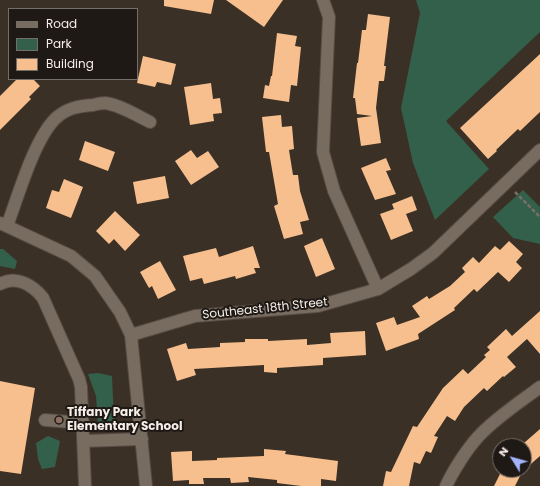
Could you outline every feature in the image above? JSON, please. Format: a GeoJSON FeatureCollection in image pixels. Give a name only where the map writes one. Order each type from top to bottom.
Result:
{"type":"FeatureCollection","features":[{"type":"Feature","properties":{"kind":"street"},"geometry":{"type":"LineString","coordinates":[[323,0],[329,17],[323,152],[334,191],[378,289]]}},
{"type":"Feature","properties":{"kind":"street"},"geometry":{"type":"LineString","coordinates":[[146,486],[131,336],[120,312],[95,276],[71,256],[3,225],[34,152],[47,129],[56,118],[79,106],[105,103],[122,108],[150,122]]}},
{"type":"Feature","properties":{"kind":"street","name":"Southeast 18th Street"},"geometry":{"type":"LineString","coordinates":[[131,336],[195,316],[318,306],[378,289],[411,269],[433,253],[540,150]]}},
{"type":"Feature","properties":{"kind":"street"},"geometry":{"type":"LineString","coordinates":[[0,284],[5,281],[20,281],[33,287],[43,298],[79,379],[81,387],[85,486]]}},
{"type":"Feature","properties":{"kind":"street"},"geometry":{"type":"LineString","coordinates":[[446,486],[457,466],[477,437],[540,387]]}},
{"type":"Feature","properties":{"kind":"street"},"geometry":{"type":"LineString","coordinates":[[45,420],[83,423]]}},
{"type":"Feature","properties":{"kind":"street"},"geometry":{"type":"LineString","coordinates":[[84,441],[142,439]]}},
{"type":"Feature","properties":{"kind":"path"},"geometry":{"type":"LineString","coordinates":[[506,183],[540,217]]}},
{"type":"Feature","properties":{"kind":"green space"},"geometry":{"type":"Polygon","coordinates":[[[416,0],[540,0],[540,32],[446,121],[489,169],[435,220],[413,163],[401,108],[420,13],[416,0]]]}},
{"type":"Feature","properties":{"kind":"green space"},"geometry":{"type":"Polygon","coordinates":[[[523,190],[540,207],[540,244],[513,238],[493,217],[523,190]]]}},
{"type":"Feature","properties":{"kind":"green space"},"geometry":{"type":"Polygon","coordinates":[[[0,249],[3,249],[17,261],[15,269],[0,266],[0,249]]]}},
{"type":"Feature","properties":{"kind":"green space"},"geometry":{"type":"Polygon","coordinates":[[[98,373],[112,376],[114,421],[98,423],[96,396],[88,374],[98,373]]]}},
{"type":"Feature","properties":{"kind":"green space"},"geometry":{"type":"Polygon","coordinates":[[[48,436],[60,441],[55,467],[42,469],[38,459],[36,443],[48,436]]]}},
{"type":"Feature","properties":{"kind":"building"},"geometry":{"type":"Polygon","coordinates":[[[164,0],[214,0],[211,14],[164,6],[164,0]]]}},
{"type":"Feature","properties":{"kind":"building"},"geometry":{"type":"Polygon","coordinates":[[[226,0],[283,0],[264,27],[226,0]]]}},
{"type":"Feature","properties":{"kind":"building"},"geometry":{"type":"Polygon","coordinates":[[[368,14],[390,17],[384,66],[386,66],[384,81],[379,81],[376,108],[381,143],[361,146],[357,118],[372,116],[357,114],[355,98],[353,98],[362,30],[366,30],[368,14]]]}},
{"type":"Feature","properties":{"kind":"building"},"geometry":{"type":"Polygon","coordinates":[[[277,33],[297,36],[295,46],[301,47],[297,86],[291,85],[289,102],[263,98],[265,85],[269,86],[272,76],[277,33]]]}},
{"type":"Feature","properties":{"kind":"building"},"geometry":{"type":"Polygon","coordinates":[[[540,54],[540,112],[520,131],[518,129],[488,159],[460,128],[540,54]]]}},
{"type":"Feature","properties":{"kind":"building"},"geometry":{"type":"Polygon","coordinates":[[[143,56],[176,64],[171,85],[157,82],[155,87],[137,83],[143,56]]]}},
{"type":"Feature","properties":{"kind":"building"},"geometry":{"type":"Polygon","coordinates":[[[16,80],[34,80],[40,86],[29,97],[31,99],[0,130],[0,96],[16,80]]]}},
{"type":"Feature","properties":{"kind":"building"},"geometry":{"type":"Polygon","coordinates":[[[211,83],[213,99],[220,98],[222,113],[213,114],[214,121],[190,125],[184,87],[211,83]]]}},
{"type":"Feature","properties":{"kind":"building"},"geometry":{"type":"Polygon","coordinates":[[[281,115],[282,127],[292,126],[294,149],[289,150],[293,175],[298,175],[300,191],[309,220],[300,222],[303,234],[284,239],[274,206],[278,204],[269,152],[266,152],[262,117],[281,115]]]}},
{"type":"Feature","properties":{"kind":"building"},"geometry":{"type":"Polygon","coordinates":[[[85,141],[115,152],[108,171],[79,160],[85,141]]]}},
{"type":"Feature","properties":{"kind":"building"},"geometry":{"type":"Polygon","coordinates":[[[191,150],[197,158],[208,151],[219,167],[191,185],[175,161],[191,150]]]}},
{"type":"Feature","properties":{"kind":"building"},"geometry":{"type":"Polygon","coordinates":[[[386,158],[391,170],[386,171],[396,194],[375,200],[361,168],[386,158]]]}},
{"type":"Feature","properties":{"kind":"building"},"geometry":{"type":"Polygon","coordinates":[[[165,176],[169,198],[137,204],[133,182],[165,176]]]}},
{"type":"Feature","properties":{"kind":"building"},"geometry":{"type":"Polygon","coordinates":[[[64,179],[83,187],[71,218],[46,208],[52,190],[59,192],[64,179]]]}},
{"type":"Feature","properties":{"kind":"building"},"geometry":{"type":"Polygon","coordinates":[[[412,196],[417,210],[406,214],[413,231],[391,240],[380,214],[394,209],[392,204],[412,196]]]}},
{"type":"Feature","properties":{"kind":"building"},"geometry":{"type":"Polygon","coordinates":[[[115,211],[140,235],[125,251],[114,239],[109,244],[96,231],[115,211]]]}},
{"type":"Feature","properties":{"kind":"building"},"geometry":{"type":"Polygon","coordinates":[[[322,238],[335,269],[316,277],[304,246],[322,238]]]}},
{"type":"Feature","properties":{"kind":"building"},"geometry":{"type":"Polygon","coordinates":[[[509,241],[523,254],[516,262],[522,268],[509,282],[498,272],[477,292],[474,289],[454,308],[455,310],[418,334],[419,339],[386,351],[376,323],[394,317],[397,325],[420,317],[412,306],[427,296],[429,299],[450,286],[465,272],[462,268],[473,257],[479,263],[495,246],[500,250],[509,241]]]}},
{"type":"Feature","properties":{"kind":"building"},"geometry":{"type":"Polygon","coordinates":[[[253,246],[260,268],[254,268],[256,273],[236,279],[235,276],[204,284],[202,278],[190,281],[183,256],[216,248],[219,257],[253,246]]]}},
{"type":"Feature","properties":{"kind":"building"},"geometry":{"type":"Polygon","coordinates":[[[160,261],[176,290],[158,299],[152,286],[149,288],[140,272],[160,261]]]}},
{"type":"Feature","properties":{"kind":"building"},"geometry":{"type":"Polygon","coordinates":[[[540,311],[540,354],[527,339],[507,357],[516,367],[504,377],[503,376],[487,391],[484,388],[464,407],[455,421],[447,416],[434,436],[438,437],[431,453],[426,451],[420,464],[414,462],[409,486],[383,486],[386,471],[391,472],[413,426],[417,427],[443,388],[463,369],[468,374],[486,357],[484,355],[490,350],[487,347],[506,329],[512,336],[540,311]]]}},
{"type":"Feature","properties":{"kind":"building"},"geometry":{"type":"Polygon","coordinates":[[[365,331],[366,355],[323,358],[323,365],[277,368],[277,373],[264,372],[264,365],[194,369],[196,375],[177,381],[167,349],[186,343],[188,349],[220,347],[220,343],[245,342],[245,339],[268,339],[268,341],[307,339],[307,345],[331,343],[330,333],[365,331]]]}},
{"type":"Feature","properties":{"kind":"building"},"geometry":{"type":"Polygon","coordinates":[[[0,381],[35,388],[21,474],[0,471],[0,381]]]}},
{"type":"Feature","properties":{"kind":"building"},"geometry":{"type":"Polygon","coordinates":[[[540,429],[540,456],[532,463],[532,438],[530,438],[540,429]]]}},
{"type":"Feature","properties":{"kind":"building"},"geometry":{"type":"Polygon","coordinates":[[[264,449],[286,451],[285,454],[338,461],[336,481],[321,479],[321,486],[301,486],[277,483],[277,480],[248,477],[249,482],[231,483],[230,478],[203,478],[204,484],[189,484],[189,480],[173,481],[171,452],[192,451],[192,461],[217,460],[217,458],[264,456],[264,449]]]}},
{"type":"Feature","properties":{"kind":"building"},"geometry":{"type":"Polygon","coordinates":[[[498,478],[519,478],[515,486],[494,486],[498,478]]]}},
{"type":"Feature","properties":{"kind":"place","name":"Tiffany Park Elementary School"},"geometry":{"type":"Point","coordinates":[59,420]}}]}
